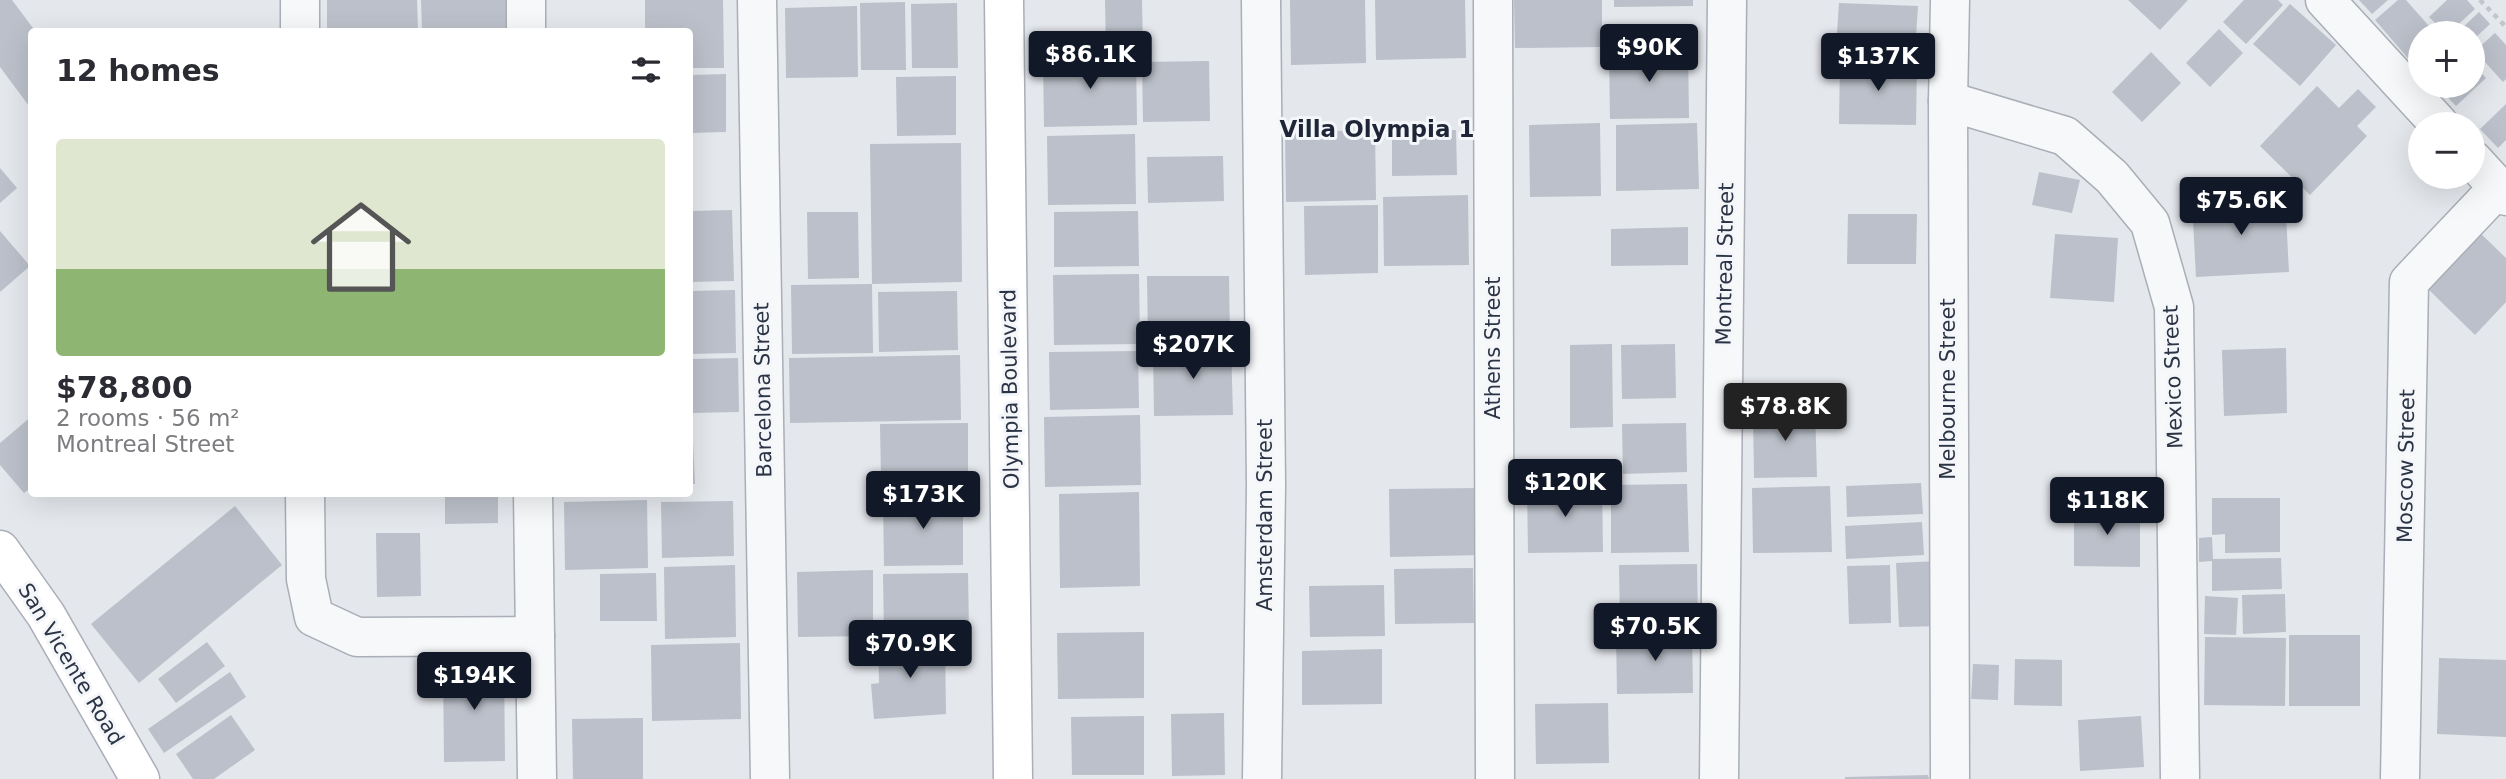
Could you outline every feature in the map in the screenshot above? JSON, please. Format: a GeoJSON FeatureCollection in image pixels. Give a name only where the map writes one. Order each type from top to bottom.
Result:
{"type":"FeatureCollection","features":[{"type":"Feature","properties":{"kind":"main road","name":"Olympia Boulevard"},"geometry":{"type":"LineString","coordinates":[[1004,0],[1013,779]]}},
{"type":"Feature","properties":{"kind":"main road","name":"San Vicente Road"},"geometry":{"type":"LineString","coordinates":[[0,550],[47,615],[140,779]]}},
{"type":"Feature","properties":{"kind":"street"},"geometry":{"type":"LineString","coordinates":[[300,0],[300,28]]}},
{"type":"Feature","properties":{"kind":"street"},"geometry":{"type":"LineString","coordinates":[[526,0],[526,28]]}},
{"type":"Feature","properties":{"kind":"street","name":"Barcelona Street"},"geometry":{"type":"LineString","coordinates":[[757,0],[770,779]]}},
{"type":"Feature","properties":{"kind":"street","name":"Amsterdam Street"},"geometry":{"type":"LineString","coordinates":[[1261,0],[1266,471],[1262,779]]}},
{"type":"Feature","properties":{"kind":"street","name":"Athens Street"},"geometry":{"type":"LineString","coordinates":[[1493,0],[1494,779]]}},
{"type":"Feature","properties":{"kind":"street","name":"Montreal Street"},"geometry":{"type":"LineString","coordinates":[[1719,779],[1727,0]]}},
{"type":"Feature","properties":{"kind":"street","name":"Melbourne Street"},"geometry":{"type":"LineString","coordinates":[[1950,0],[1950,779]]}},
{"type":"Feature","properties":{"kind":"street"},"geometry":{"type":"LineString","coordinates":[[2325,0],[2428,112]]}},
{"type":"Feature","properties":{"kind":"street","name":"Mexico Street"},"geometry":{"type":"LineString","coordinates":[[1948,101],[2065,136],[2112,177],[2150,223],[2174,307],[2180,779]]}},
{"type":"Feature","properties":{"kind":"street","name":"Moscow Street"},"geometry":{"type":"LineString","coordinates":[[2400,779],[2409,282],[2492,181]]}},
{"type":"Feature","properties":{"kind":"street"},"geometry":{"type":"LineString","coordinates":[[305,497],[306,579],[314,617],[357,637],[535,636]]}},
{"type":"Feature","properties":{"kind":"street"},"geometry":{"type":"LineString","coordinates":[[533,497],[537,779]]}},
{"type":"Feature","properties":{"kind":"path"},"geometry":{"type":"LineString","coordinates":[[2480,0],[2506,27]]}},
{"type":"Feature","properties":{"kind":"building"},"geometry":{"type":"Polygon","coordinates":[[[0,0],[12,0],[33,28],[28,28],[28,105],[0,67],[0,0]]]}},
{"type":"Feature","properties":{"kind":"building"},"geometry":{"type":"Polygon","coordinates":[[[327,0],[417,0],[418,28],[327,28],[327,0]]]}},
{"type":"Feature","properties":{"kind":"building"},"geometry":{"type":"Polygon","coordinates":[[[421,0],[512,0],[512,28],[422,28],[421,0]]]}},
{"type":"Feature","properties":{"kind":"building"},"geometry":{"type":"Polygon","coordinates":[[[645,0],[723,0],[724,68],[693,68],[693,28],[645,28],[645,0]]]}},
{"type":"Feature","properties":{"kind":"building"},"geometry":{"type":"Polygon","coordinates":[[[1105,0],[1142,0],[1143,50],[1106,51],[1105,0]]]}},
{"type":"Feature","properties":{"kind":"building"},"geometry":{"type":"Polygon","coordinates":[[[1290,0],[1365,0],[1366,63],[1291,65],[1290,0]]]}},
{"type":"Feature","properties":{"kind":"building"},"geometry":{"type":"Polygon","coordinates":[[[1375,0],[1465,0],[1466,58],[1376,60],[1375,0]]]}},
{"type":"Feature","properties":{"kind":"building"},"geometry":{"type":"Polygon","coordinates":[[[1514,0],[1602,0],[1602,47],[1515,48],[1514,0]]]}},
{"type":"Feature","properties":{"kind":"building"},"geometry":{"type":"Polygon","coordinates":[[[1614,0],[1693,0],[1693,6],[1614,7],[1614,0]]]}},
{"type":"Feature","properties":{"kind":"building"},"geometry":{"type":"Polygon","coordinates":[[[2128,0],[2188,0],[2160,30],[2128,0]]]}},
{"type":"Feature","properties":{"kind":"building"},"geometry":{"type":"Polygon","coordinates":[[[2244,0],[2278,0],[2283,5],[2246,44],[2223,22],[2244,0]]]}},
{"type":"Feature","properties":{"kind":"building"},"geometry":{"type":"Polygon","coordinates":[[[2359,0],[2388,0],[2372,14],[2359,0]]]}},
{"type":"Feature","properties":{"kind":"building"},"geometry":{"type":"Polygon","coordinates":[[[2398,0],[2406,0],[2424,21],[2408,21],[2408,58],[2375,20],[2398,0]]]}},
{"type":"Feature","properties":{"kind":"building"},"geometry":{"type":"Polygon","coordinates":[[[2447,0],[2467,0],[2475,9],[2462,21],[2433,21],[2429,17],[2447,0]]]}},
{"type":"Feature","properties":{"kind":"building"},"geometry":{"type":"Polygon","coordinates":[[[905,2],[906,70],[861,70],[860,3],[905,2]]]}},
{"type":"Feature","properties":{"kind":"building"},"geometry":{"type":"Polygon","coordinates":[[[957,3],[958,68],[912,68],[911,4],[957,3]]]}},
{"type":"Feature","properties":{"kind":"building"},"geometry":{"type":"Polygon","coordinates":[[[1839,3],[1918,6],[1915,52],[1836,48],[1839,3]]]}},
{"type":"Feature","properties":{"kind":"building"},"geometry":{"type":"Polygon","coordinates":[[[2290,4],[2336,45],[2300,86],[2253,44],[2290,4]]]}},
{"type":"Feature","properties":{"kind":"building"},"geometry":{"type":"Polygon","coordinates":[[[857,6],[858,77],[786,78],[785,8],[857,6]]]}},
{"type":"Feature","properties":{"kind":"building"},"geometry":{"type":"Polygon","coordinates":[[[2479,12],[2490,24],[2485,29],[2485,21],[2470,21],[2479,12]]]}},
{"type":"Feature","properties":{"kind":"building"},"geometry":{"type":"Polygon","coordinates":[[[2219,29],[2243,53],[2210,87],[2186,63],[2219,29]]]}},
{"type":"Feature","properties":{"kind":"building"},"geometry":{"type":"Polygon","coordinates":[[[2495,33],[2506,45],[2506,79],[2503,82],[2485,62],[2485,42],[2495,33]]]}},
{"type":"Feature","properties":{"kind":"building"},"geometry":{"type":"Polygon","coordinates":[[[1688,50],[1689,118],[1610,119],[1609,51],[1688,50]]]}},
{"type":"Feature","properties":{"kind":"building"},"geometry":{"type":"Polygon","coordinates":[[[2151,52],[2181,83],[2142,122],[2112,92],[2151,52]]]}},
{"type":"Feature","properties":{"kind":"building"},"geometry":{"type":"Polygon","coordinates":[[[1136,56],[1137,125],[1044,127],[1043,57],[1136,56]]]}},
{"type":"Feature","properties":{"kind":"building"},"geometry":{"type":"Polygon","coordinates":[[[1209,61],[1210,121],[1143,122],[1142,62],[1209,61]]]}},
{"type":"Feature","properties":{"kind":"building"},"geometry":{"type":"Polygon","coordinates":[[[1840,61],[1917,63],[1916,125],[1839,124],[1840,61]]]}},
{"type":"Feature","properties":{"kind":"building"},"geometry":{"type":"Polygon","coordinates":[[[726,74],[726,132],[693,133],[693,75],[726,74]]]}},
{"type":"Feature","properties":{"kind":"building"},"geometry":{"type":"Polygon","coordinates":[[[956,76],[956,135],[897,136],[896,77],[956,76]]]}},
{"type":"Feature","properties":{"kind":"building"},"geometry":{"type":"Polygon","coordinates":[[[2317,86],[2339,108],[2358,89],[2376,107],[2357,126],[2367,136],[2310,195],[2260,146],[2317,86]]]}},
{"type":"Feature","properties":{"kind":"building"},"geometry":{"type":"Polygon","coordinates":[[[2448,98],[2465,98],[2456,106],[2448,98]]]}},
{"type":"Feature","properties":{"kind":"building"},"geometry":{"type":"Polygon","coordinates":[[[2506,104],[2506,140],[2498,148],[2485,134],[2485,124],[2506,104]]]}},
{"type":"Feature","properties":{"kind":"building"},"geometry":{"type":"Polygon","coordinates":[[[1600,123],[1601,196],[1530,197],[1529,125],[1600,123]]]}},
{"type":"Feature","properties":{"kind":"building"},"geometry":{"type":"Polygon","coordinates":[[[1697,123],[1699,189],[1616,191],[1616,125],[1697,123]]]}},
{"type":"Feature","properties":{"kind":"building"},"geometry":{"type":"Polygon","coordinates":[[[1375,130],[1376,200],[1286,202],[1285,132],[1375,130]]]}},
{"type":"Feature","properties":{"kind":"building"},"geometry":{"type":"Polygon","coordinates":[[[1392,130],[1456,130],[1457,175],[1392,176],[1392,130]]]}},
{"type":"Feature","properties":{"kind":"building"},"geometry":{"type":"Polygon","coordinates":[[[1135,134],[1136,204],[1048,205],[1047,136],[1135,134]]]}},
{"type":"Feature","properties":{"kind":"building"},"geometry":{"type":"Polygon","coordinates":[[[961,143],[962,282],[872,284],[870,144],[961,143]]]}},
{"type":"Feature","properties":{"kind":"building"},"geometry":{"type":"Polygon","coordinates":[[[1223,156],[1224,201],[1148,203],[1147,157],[1223,156]]]}},
{"type":"Feature","properties":{"kind":"building"},"geometry":{"type":"Polygon","coordinates":[[[0,168],[17,188],[0,203],[0,168]]]}},
{"type":"Feature","properties":{"kind":"building"},"geometry":{"type":"Polygon","coordinates":[[[2039,172],[2080,180],[2072,213],[2032,205],[2039,172]]]}},
{"type":"Feature","properties":{"kind":"building"},"geometry":{"type":"Polygon","coordinates":[[[1468,195],[1469,265],[1384,266],[1383,197],[1468,195]]]}},
{"type":"Feature","properties":{"kind":"building"},"geometry":{"type":"Polygon","coordinates":[[[2285,196],[2289,272],[2196,277],[2192,202],[2285,196]]]}},
{"type":"Feature","properties":{"kind":"building"},"geometry":{"type":"Polygon","coordinates":[[[1378,205],[1378,273],[1305,275],[1304,206],[1378,205]]]}},
{"type":"Feature","properties":{"kind":"building"},"geometry":{"type":"Polygon","coordinates":[[[732,210],[734,281],[693,282],[693,211],[732,210]]]}},
{"type":"Feature","properties":{"kind":"building"},"geometry":{"type":"Polygon","coordinates":[[[1138,211],[1139,266],[1054,267],[1054,212],[1138,211]]]}},
{"type":"Feature","properties":{"kind":"building"},"geometry":{"type":"Polygon","coordinates":[[[807,212],[858,212],[859,278],[808,279],[807,212]]]}},
{"type":"Feature","properties":{"kind":"building"},"geometry":{"type":"Polygon","coordinates":[[[1848,214],[1917,214],[1916,264],[1847,264],[1848,214]]]}},
{"type":"Feature","properties":{"kind":"building"},"geometry":{"type":"Polygon","coordinates":[[[1688,227],[1688,265],[1611,266],[1611,229],[1688,227]]]}},
{"type":"Feature","properties":{"kind":"building"},"geometry":{"type":"Polygon","coordinates":[[[2477,230],[2506,258],[2506,302],[2475,335],[2424,285],[2477,230]]]}},
{"type":"Feature","properties":{"kind":"building"},"geometry":{"type":"Polygon","coordinates":[[[0,231],[28,264],[28,268],[0,292],[0,231]]]}},
{"type":"Feature","properties":{"kind":"building"},"geometry":{"type":"Polygon","coordinates":[[[2055,234],[2118,238],[2114,302],[2050,298],[2055,234]]]}},
{"type":"Feature","properties":{"kind":"building"},"geometry":{"type":"Polygon","coordinates":[[[1139,274],[1140,344],[1054,345],[1053,275],[1139,274]]]}},
{"type":"Feature","properties":{"kind":"building"},"geometry":{"type":"Polygon","coordinates":[[[1147,276],[1229,276],[1230,340],[1148,341],[1147,276]]]}},
{"type":"Feature","properties":{"kind":"building"},"geometry":{"type":"Polygon","coordinates":[[[872,284],[873,353],[792,354],[791,285],[872,284]]]}},
{"type":"Feature","properties":{"kind":"building"},"geometry":{"type":"Polygon","coordinates":[[[735,290],[736,353],[693,354],[693,291],[735,290]]]}},
{"type":"Feature","properties":{"kind":"building"},"geometry":{"type":"Polygon","coordinates":[[[957,291],[958,350],[879,352],[878,292],[957,291]]]}},
{"type":"Feature","properties":{"kind":"building"},"geometry":{"type":"Polygon","coordinates":[[[1612,344],[1613,427],[1570,428],[1570,345],[1612,344]]]}},
{"type":"Feature","properties":{"kind":"building"},"geometry":{"type":"Polygon","coordinates":[[[1675,344],[1676,398],[1622,399],[1621,345],[1675,344]]]}},
{"type":"Feature","properties":{"kind":"building"},"geometry":{"type":"Polygon","coordinates":[[[1231,346],[1233,415],[1154,416],[1153,348],[1231,346]]]}},
{"type":"Feature","properties":{"kind":"building"},"geometry":{"type":"Polygon","coordinates":[[[2286,348],[2287,413],[2224,416],[2222,350],[2286,348]]]}},
{"type":"Feature","properties":{"kind":"building"},"geometry":{"type":"Polygon","coordinates":[[[1138,351],[1139,408],[1050,410],[1049,352],[1138,351]]]}},
{"type":"Feature","properties":{"kind":"building"},"geometry":{"type":"Polygon","coordinates":[[[960,355],[961,420],[790,423],[789,358],[960,355]]]}},
{"type":"Feature","properties":{"kind":"building"},"geometry":{"type":"Polygon","coordinates":[[[738,358],[739,412],[693,413],[693,359],[738,358]]]}},
{"type":"Feature","properties":{"kind":"building"},"geometry":{"type":"Polygon","coordinates":[[[1815,407],[1817,477],[1754,478],[1753,408],[1815,407]]]}},
{"type":"Feature","properties":{"kind":"building"},"geometry":{"type":"Polygon","coordinates":[[[1140,415],[1141,485],[1045,487],[1044,417],[1140,415]]]}},
{"type":"Feature","properties":{"kind":"building"},"geometry":{"type":"Polygon","coordinates":[[[28,419],[28,490],[24,493],[0,465],[0,443],[28,419]]]}},
{"type":"Feature","properties":{"kind":"building"},"geometry":{"type":"Polygon","coordinates":[[[968,423],[968,476],[881,477],[880,424],[968,423]]]}},
{"type":"Feature","properties":{"kind":"building"},"geometry":{"type":"Polygon","coordinates":[[[1686,423],[1687,472],[1623,474],[1622,424],[1686,423]]]}},
{"type":"Feature","properties":{"kind":"building"},"geometry":{"type":"Polygon","coordinates":[[[693,443],[695,484],[693,484],[693,443]]]}},
{"type":"Feature","properties":{"kind":"building"},"geometry":{"type":"Polygon","coordinates":[[[1921,483],[1923,514],[1847,517],[1846,486],[1921,483]]]}},
{"type":"Feature","properties":{"kind":"building"},"geometry":{"type":"Polygon","coordinates":[[[1687,484],[1689,552],[1611,553],[1611,485],[1687,484]]]}},
{"type":"Feature","properties":{"kind":"building"},"geometry":{"type":"Polygon","coordinates":[[[1602,485],[1603,552],[1528,553],[1527,486],[1602,485]]]}},
{"type":"Feature","properties":{"kind":"building"},"geometry":{"type":"Polygon","coordinates":[[[1830,486],[1832,552],[1753,553],[1752,488],[1830,486]]]}},
{"type":"Feature","properties":{"kind":"building"},"geometry":{"type":"Polygon","coordinates":[[[1479,488],[1481,555],[1390,557],[1389,489],[1479,488]]]}},
{"type":"Feature","properties":{"kind":"building"},"geometry":{"type":"Polygon","coordinates":[[[1139,492],[1140,586],[1060,588],[1059,494],[1139,492]]]}},
{"type":"Feature","properties":{"kind":"building"},"geometry":{"type":"Polygon","coordinates":[[[445,497],[498,497],[498,523],[445,524],[445,497]]]}},
{"type":"Feature","properties":{"kind":"building"},"geometry":{"type":"Polygon","coordinates":[[[963,497],[963,565],[884,566],[883,498],[963,497]]]}},
{"type":"Feature","properties":{"kind":"building"},"geometry":{"type":"Polygon","coordinates":[[[2212,498],[2280,498],[2280,552],[2225,553],[2225,534],[2212,535],[2212,498]]]}},
{"type":"Feature","properties":{"kind":"building"},"geometry":{"type":"Polygon","coordinates":[[[647,500],[648,568],[565,570],[564,502],[647,500]]]}},
{"type":"Feature","properties":{"kind":"building"},"geometry":{"type":"Polygon","coordinates":[[[733,501],[734,556],[662,558],[661,502],[733,501]]]}},
{"type":"Feature","properties":{"kind":"building"},"geometry":{"type":"Polygon","coordinates":[[[235,506],[282,565],[139,683],[91,624],[235,506]]]}},
{"type":"Feature","properties":{"kind":"building"},"geometry":{"type":"Polygon","coordinates":[[[2074,508],[2140,508],[2140,567],[2074,566],[2074,508]]]}},
{"type":"Feature","properties":{"kind":"building"},"geometry":{"type":"Polygon","coordinates":[[[1922,522],[1924,555],[1846,559],[1845,526],[1922,522]]]}},
{"type":"Feature","properties":{"kind":"building"},"geometry":{"type":"Polygon","coordinates":[[[376,533],[420,533],[421,596],[377,597],[376,533]]]}},
{"type":"Feature","properties":{"kind":"building"},"geometry":{"type":"Polygon","coordinates":[[[2212,537],[2213,559],[2281,558],[2282,589],[2212,591],[2212,561],[2199,562],[2199,538],[2212,537]]]}},
{"type":"Feature","properties":{"kind":"building"},"geometry":{"type":"Polygon","coordinates":[[[1939,561],[1941,626],[1899,627],[1896,563],[1939,561]]]}},
{"type":"Feature","properties":{"kind":"building"},"geometry":{"type":"Polygon","coordinates":[[[1697,564],[1698,621],[1620,623],[1619,565],[1697,564]]]}},
{"type":"Feature","properties":{"kind":"building"},"geometry":{"type":"Polygon","coordinates":[[[735,565],[736,637],[665,639],[664,567],[735,565]]]}},
{"type":"Feature","properties":{"kind":"building"},"geometry":{"type":"Polygon","coordinates":[[[1890,565],[1891,623],[1849,624],[1847,566],[1890,565]]]}},
{"type":"Feature","properties":{"kind":"building"},"geometry":{"type":"Polygon","coordinates":[[[1473,568],[1474,623],[1395,624],[1394,569],[1473,568]]]}},
{"type":"Feature","properties":{"kind":"building"},"geometry":{"type":"Polygon","coordinates":[[[873,570],[873,636],[798,637],[797,572],[873,570]]]}},
{"type":"Feature","properties":{"kind":"building"},"geometry":{"type":"Polygon","coordinates":[[[656,573],[657,621],[600,621],[600,574],[656,573]]]}},
{"type":"Feature","properties":{"kind":"building"},"geometry":{"type":"Polygon","coordinates":[[[968,573],[969,632],[884,634],[883,574],[968,573]]]}},
{"type":"Feature","properties":{"kind":"building"},"geometry":{"type":"Polygon","coordinates":[[[1384,585],[1385,636],[1310,637],[1309,586],[1384,585]]]}},
{"type":"Feature","properties":{"kind":"building"},"geometry":{"type":"Polygon","coordinates":[[[2285,594],[2286,632],[2243,634],[2242,595],[2285,594]]]}},
{"type":"Feature","properties":{"kind":"building"},"geometry":{"type":"Polygon","coordinates":[[[2205,596],[2238,598],[2236,635],[2204,634],[2205,596]]]}},
{"type":"Feature","properties":{"kind":"building"},"geometry":{"type":"Polygon","coordinates":[[[1692,631],[1693,693],[1617,694],[1616,633],[1692,631]]]}},
{"type":"Feature","properties":{"kind":"building"},"geometry":{"type":"Polygon","coordinates":[[[1144,632],[1144,698],[1058,699],[1057,633],[1144,632]]]}},
{"type":"Feature","properties":{"kind":"building"},"geometry":{"type":"Polygon","coordinates":[[[2289,635],[2360,635],[2360,706],[2289,706],[2289,635]]]}},
{"type":"Feature","properties":{"kind":"building"},"geometry":{"type":"Polygon","coordinates":[[[2205,637],[2286,638],[2285,706],[2204,705],[2205,637]]]}},
{"type":"Feature","properties":{"kind":"building"},"geometry":{"type":"Polygon","coordinates":[[[945,641],[946,714],[874,719],[871,684],[879,683],[878,642],[945,641]]]}},
{"type":"Feature","properties":{"kind":"building"},"geometry":{"type":"Polygon","coordinates":[[[207,642],[225,666],[176,703],[158,679],[207,642]]]}},
{"type":"Feature","properties":{"kind":"building"},"geometry":{"type":"Polygon","coordinates":[[[740,643],[741,719],[652,721],[651,645],[740,643]]]}},
{"type":"Feature","properties":{"kind":"building"},"geometry":{"type":"Polygon","coordinates":[[[1382,649],[1382,704],[1302,705],[1302,651],[1382,649]]]}},
{"type":"Feature","properties":{"kind":"building"},"geometry":{"type":"Polygon","coordinates":[[[2439,658],[2506,660],[2506,737],[2437,734],[2439,658]]]}},
{"type":"Feature","properties":{"kind":"building"},"geometry":{"type":"Polygon","coordinates":[[[2015,659],[2062,660],[2062,706],[2014,705],[2015,659]]]}},
{"type":"Feature","properties":{"kind":"building"},"geometry":{"type":"Polygon","coordinates":[[[504,662],[505,761],[444,762],[443,664],[504,662]]]}},
{"type":"Feature","properties":{"kind":"building"},"geometry":{"type":"Polygon","coordinates":[[[1973,664],[1999,665],[1998,700],[1971,699],[1973,664]]]}},
{"type":"Feature","properties":{"kind":"building"},"geometry":{"type":"Polygon","coordinates":[[[230,672],[246,697],[164,753],[148,729],[230,672]]]}},
{"type":"Feature","properties":{"kind":"building"},"geometry":{"type":"Polygon","coordinates":[[[1608,703],[1609,763],[1536,764],[1535,704],[1608,703]]]}},
{"type":"Feature","properties":{"kind":"building"},"geometry":{"type":"Polygon","coordinates":[[[1224,713],[1225,775],[1172,776],[1171,714],[1224,713]]]}},
{"type":"Feature","properties":{"kind":"building"},"geometry":{"type":"Polygon","coordinates":[[[231,715],[255,750],[214,779],[193,779],[176,754],[231,715]]]}},
{"type":"Feature","properties":{"kind":"building"},"geometry":{"type":"Polygon","coordinates":[[[1144,716],[1144,775],[1072,775],[1071,717],[1144,716]]]}},
{"type":"Feature","properties":{"kind":"building"},"geometry":{"type":"Polygon","coordinates":[[[2141,716],[2144,767],[2080,771],[2078,720],[2141,716]]]}},
{"type":"Feature","properties":{"kind":"building"},"geometry":{"type":"Polygon","coordinates":[[[643,718],[643,779],[573,779],[572,719],[643,718]]]}},
{"type":"Feature","properties":{"kind":"building"},"geometry":{"type":"Polygon","coordinates":[[[1928,775],[1929,779],[1845,779],[1845,777],[1928,775]]]}},
{"type":"Feature","properties":{"kind":"district","name":"Villa Olympia 1"},"geometry":{"type":"Point","coordinates":[1377,129]}}]}
